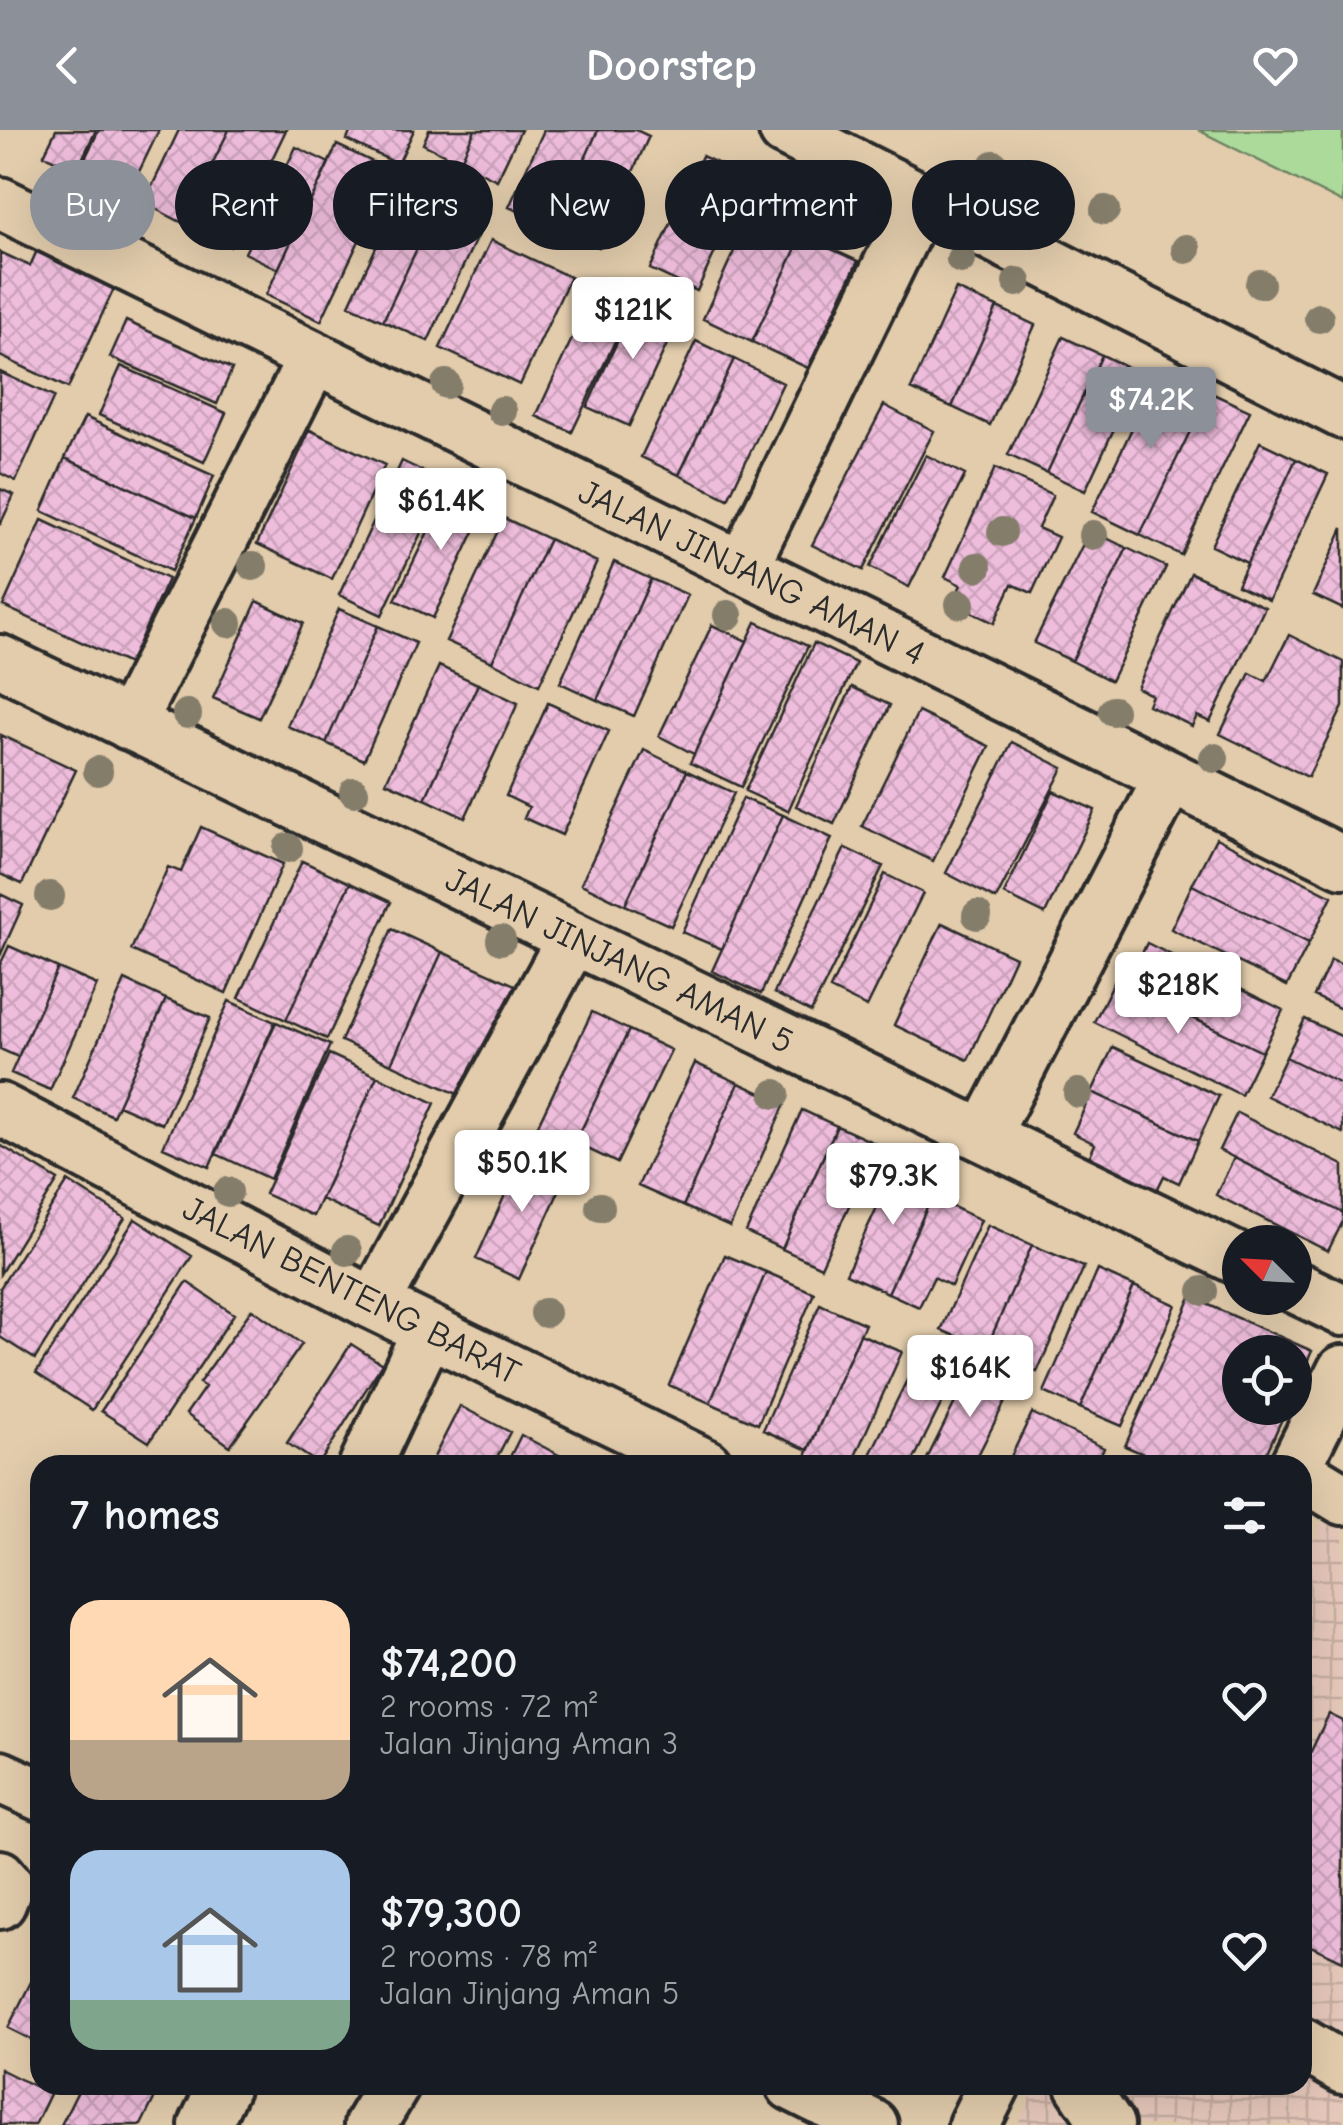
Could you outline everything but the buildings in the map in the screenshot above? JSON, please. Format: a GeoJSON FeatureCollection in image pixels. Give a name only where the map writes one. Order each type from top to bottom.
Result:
{"type":"FeatureCollection","features":[{"type":"Feature","properties":{"kind":"street"},"geometry":{"type":"LineString","coordinates":[[785,130],[912,194]]}},
{"type":"Feature","properties":{"kind":"street","name":"JALAN JINJANG AMAN 4"},"geometry":{"type":"LineString","coordinates":[[0,204],[1343,862]]}},
{"type":"Feature","properties":{"kind":"street"},"geometry":{"type":"LineString","coordinates":[[742,568],[912,218]]}},
{"type":"Feature","properties":{"kind":"street"},"geometry":{"type":"LineString","coordinates":[[1022,250],[1343,413]]}},
{"type":"Feature","properties":{"kind":"street"},"geometry":{"type":"LineString","coordinates":[[129,724],[314,358]]}},
{"type":"Feature","properties":{"kind":"street","name":"JALAN JINJANG AMAN 5"},"geometry":{"type":"LineString","coordinates":[[0,661],[1222,1251]]}},
{"type":"Feature","properties":{"kind":"street"},"geometry":{"type":"LineString","coordinates":[[984,1136],[1170,778]]}},
{"type":"Feature","properties":{"kind":"street"},"geometry":{"type":"LineString","coordinates":[[374,1304],[573,938]]}},
{"type":"Feature","properties":{"kind":"street","name":"JALAN BENTENG BARAT"},"geometry":{"type":"LineString","coordinates":[[0,1109],[374,1304],[685,1455]]}},
{"type":"Feature","properties":{"kind":"street"},"geometry":{"type":"LineString","coordinates":[[1312,1294],[1343,1310]]}},
{"type":"Feature","properties":{"kind":"street"},"geometry":{"type":"LineString","coordinates":[[370,1455],[428,1331]]}},
{"type":"Feature","properties":{"kind":"street"},"geometry":{"type":"LineString","coordinates":[[1301,1455],[1343,1371]]}},
{"type":"Feature","properties":{"kind":"street"},"geometry":{"type":"LineString","coordinates":[[1312,1480],[1343,1499]]}},
{"type":"Feature","properties":{"kind":"street"},"geometry":{"type":"LineString","coordinates":[[0,1777],[30,1791]]}},
{"type":"Feature","properties":{"kind":"street"},"geometry":{"type":"LineString","coordinates":[[0,1876],[7,1885],[0,1903]]}},
{"type":"Feature","properties":{"kind":"street"},"geometry":{"type":"LineString","coordinates":[[1312,2050],[1343,2068]]}},
{"type":"Feature","properties":{"kind":"street"},"geometry":{"type":"LineString","coordinates":[[205,2125],[219,2095]]}},
{"type":"Feature","properties":{"kind":"street"},"geometry":{"type":"LineString","coordinates":[[370,2125],[388,2095]]}},
{"type":"Feature","properties":{"kind":"street"},"geometry":{"type":"LineString","coordinates":[[812,2095],[872,2125]]}},
{"type":"Feature","properties":{"kind":"street"},"geometry":{"type":"LineString","coordinates":[[974,2125],[989,2095]]}},
{"type":"Feature","properties":{"kind":"street"},"geometry":{"type":"LineString","coordinates":[[1088,2095],[1108,2125]]}},
{"type":"Feature","properties":{"kind":"shaded area"},"geometry":{"type":"Polygon","coordinates":[[[1343,1481],[1343,2125],[1017,2125],[1032,2095],[1312,2095],[1312,1543],[1343,1481]]]}},
{"type":"Feature","properties":{"kind":"green space"},"geometry":{"type":"Polygon","coordinates":[[[1198,130],[1343,130],[1343,203],[1198,130]]]}}]}
